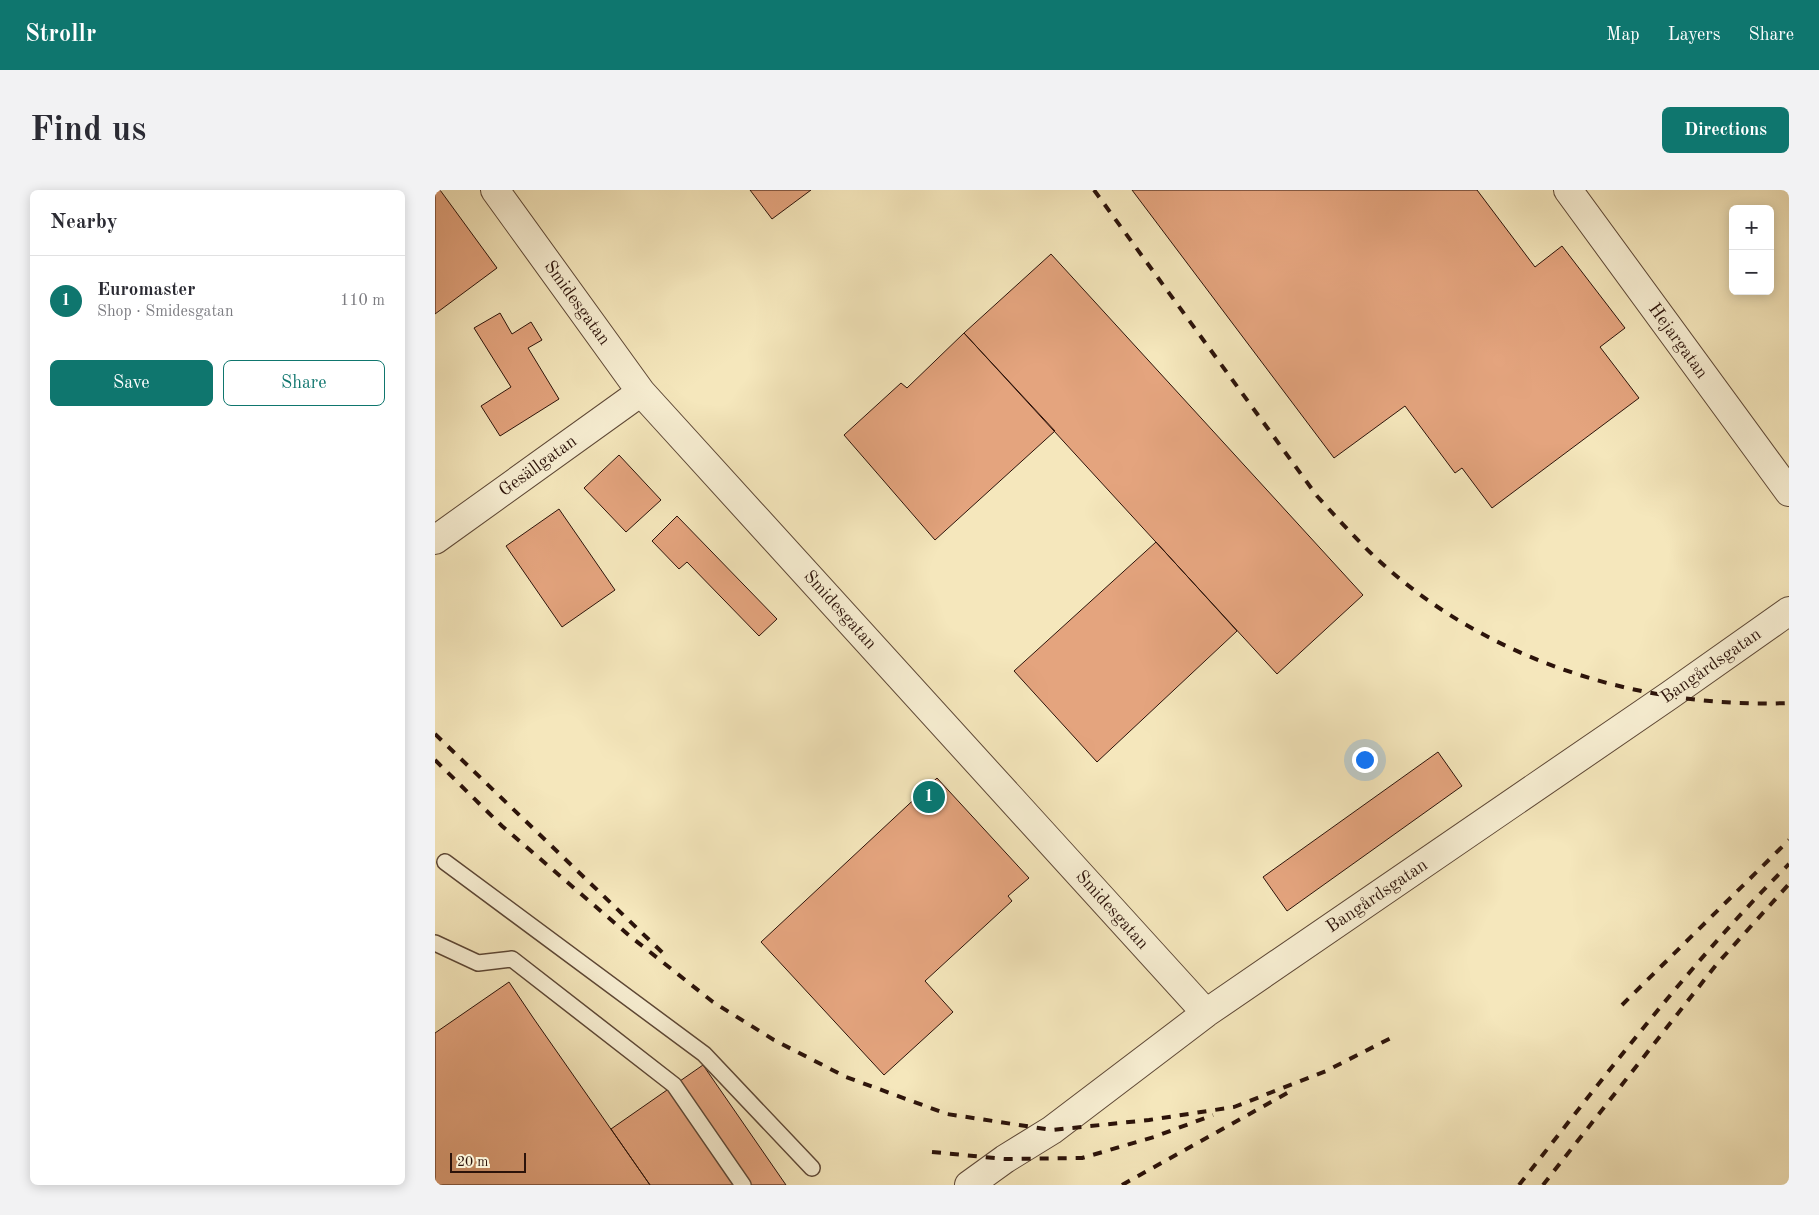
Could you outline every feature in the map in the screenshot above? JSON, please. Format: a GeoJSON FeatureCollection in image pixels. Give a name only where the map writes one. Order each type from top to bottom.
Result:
{"type":"FeatureCollection","features":[{"type":"Feature","properties":{"kind":"street","name":"Smidesgatan"},"geometry":{"type":"LineString","coordinates":[[495,190],[641,392],[1206,1013]]}},
{"type":"Feature","properties":{"kind":"street","name":"Hejargatan"},"geometry":{"type":"LineString","coordinates":[[1568,190],[1789,492]]}},
{"type":"Feature","properties":{"kind":"street","name":"Gesällgatan"},"geometry":{"type":"LineString","coordinates":[[435,540],[641,392]]}},
{"type":"Feature","properties":{"kind":"street","name":"Bangårdsgatan"},"geometry":{"type":"LineString","coordinates":[[969,1185],[1052,1130],[1206,1013],[1670,696],[1789,611]]}},
{"type":"Feature","properties":{"kind":"lane"},"geometry":{"type":"LineString","coordinates":[[445,862],[704,1054],[812,1168]]}},
{"type":"Feature","properties":{"kind":"lane"},"geometry":{"type":"LineString","coordinates":[[435,943],[478,963],[511,959],[674,1085],[743,1185]]}},
{"type":"Feature","properties":{"kind":"building"},"geometry":{"type":"Polygon","coordinates":[[[435,190],[440,190],[497,268],[435,314],[435,190]]]}},
{"type":"Feature","properties":{"kind":"building"},"geometry":{"type":"Polygon","coordinates":[[[750,190],[811,190],[772,219],[750,190]]]}},
{"type":"Feature","properties":{"kind":"building"},"geometry":{"type":"Polygon","coordinates":[[[1132,190],[1477,190],[1535,267],[1562,246],[1625,328],[1600,347],[1639,398],[1492,508],[1462,468],[1455,473],[1405,406],[1334,458],[1132,190]]]}},
{"type":"Feature","properties":{"kind":"building"},"geometry":{"type":"Polygon","coordinates":[[[1051,254],[1363,595],[1277,674],[964,333],[1051,254]]]}},
{"type":"Feature","properties":{"kind":"building"},"geometry":{"type":"Polygon","coordinates":[[[500,313],[512,334],[531,322],[542,340],[528,348],[559,399],[500,436],[481,406],[511,387],[474,328],[500,313]]]}},
{"type":"Feature","properties":{"kind":"building"},"geometry":{"type":"Polygon","coordinates":[[[964,333],[1055,431],[935,540],[844,435],[901,383],[907,388],[964,333]]]}},
{"type":"Feature","properties":{"kind":"building"},"geometry":{"type":"Polygon","coordinates":[[[619,455],[661,500],[626,532],[584,488],[619,455]]]}},
{"type":"Feature","properties":{"kind":"building"},"geometry":{"type":"Polygon","coordinates":[[[559,509],[615,590],[562,627],[506,546],[559,509]]]}},
{"type":"Feature","properties":{"kind":"building"},"geometry":{"type":"Polygon","coordinates":[[[677,516],[777,619],[759,636],[687,562],[679,569],[652,541],[677,516]]]}},
{"type":"Feature","properties":{"kind":"building"},"geometry":{"type":"Polygon","coordinates":[[[1156,542],[1237,631],[1097,762],[1014,671],[1156,542]]]}},
{"type":"Feature","properties":{"kind":"building"},"geometry":{"type":"Polygon","coordinates":[[[1438,752],[1462,786],[1287,911],[1263,877],[1438,752]]]}},
{"type":"Feature","properties":{"kind":"building"},"geometry":{"type":"Polygon","coordinates":[[[937,778],[1029,878],[1008,896],[1012,901],[925,981],[953,1012],[884,1075],[761,942],[937,778]]]}},
{"type":"Feature","properties":{"kind":"building"},"geometry":{"type":"Polygon","coordinates":[[[509,982],[650,1185],[435,1185],[435,1033],[509,982]]]}},
{"type":"Feature","properties":{"kind":"building"},"geometry":{"type":"Polygon","coordinates":[[[703,1065],[786,1185],[650,1185],[611,1129],[703,1065]]]}},
{"type":"Feature","properties":{"kind":"railway"},"geometry":{"type":"LineString","coordinates":[[1094,190],[1317,496],[1377,559],[1428,601],[1474,630],[1523,654],[1574,673],[1627,688],[1681,698],[1735,703],[1789,703]]}},
{"type":"Feature","properties":{"kind":"railway"},"geometry":{"type":"LineString","coordinates":[[435,734],[667,957]]}},
{"type":"Feature","properties":{"kind":"railway"},"geometry":{"type":"LineString","coordinates":[[435,760],[502,826],[631,937],[713,1002],[774,1040],[846,1077],[947,1114],[1052,1130],[1149,1120],[1234,1107],[1326,1071],[1391,1038]]}},
{"type":"Feature","properties":{"kind":"railway"},"geometry":{"type":"LineString","coordinates":[[1622,1005],[1789,840]]}},
{"type":"Feature","properties":{"kind":"railway"},"geometry":{"type":"LineString","coordinates":[[1519,1185],[1649,1020],[1717,940],[1789,864]]}},
{"type":"Feature","properties":{"kind":"railway"},"geometry":{"type":"LineString","coordinates":[[1543,1185],[1716,965],[1789,884]]}},
{"type":"Feature","properties":{"kind":"railway"},"geometry":{"type":"LineString","coordinates":[[1122,1185],[1289,1092]]}},
{"type":"Feature","properties":{"kind":"railway"},"geometry":{"type":"LineString","coordinates":[[932,1152],[1005,1159],[1082,1158],[1154,1137],[1213,1115]]}},
{"type":"Feature","properties":{"kind":"place","name":"Euromaster"},"geometry":{"type":"Point","coordinates":[929,797]}}]}
